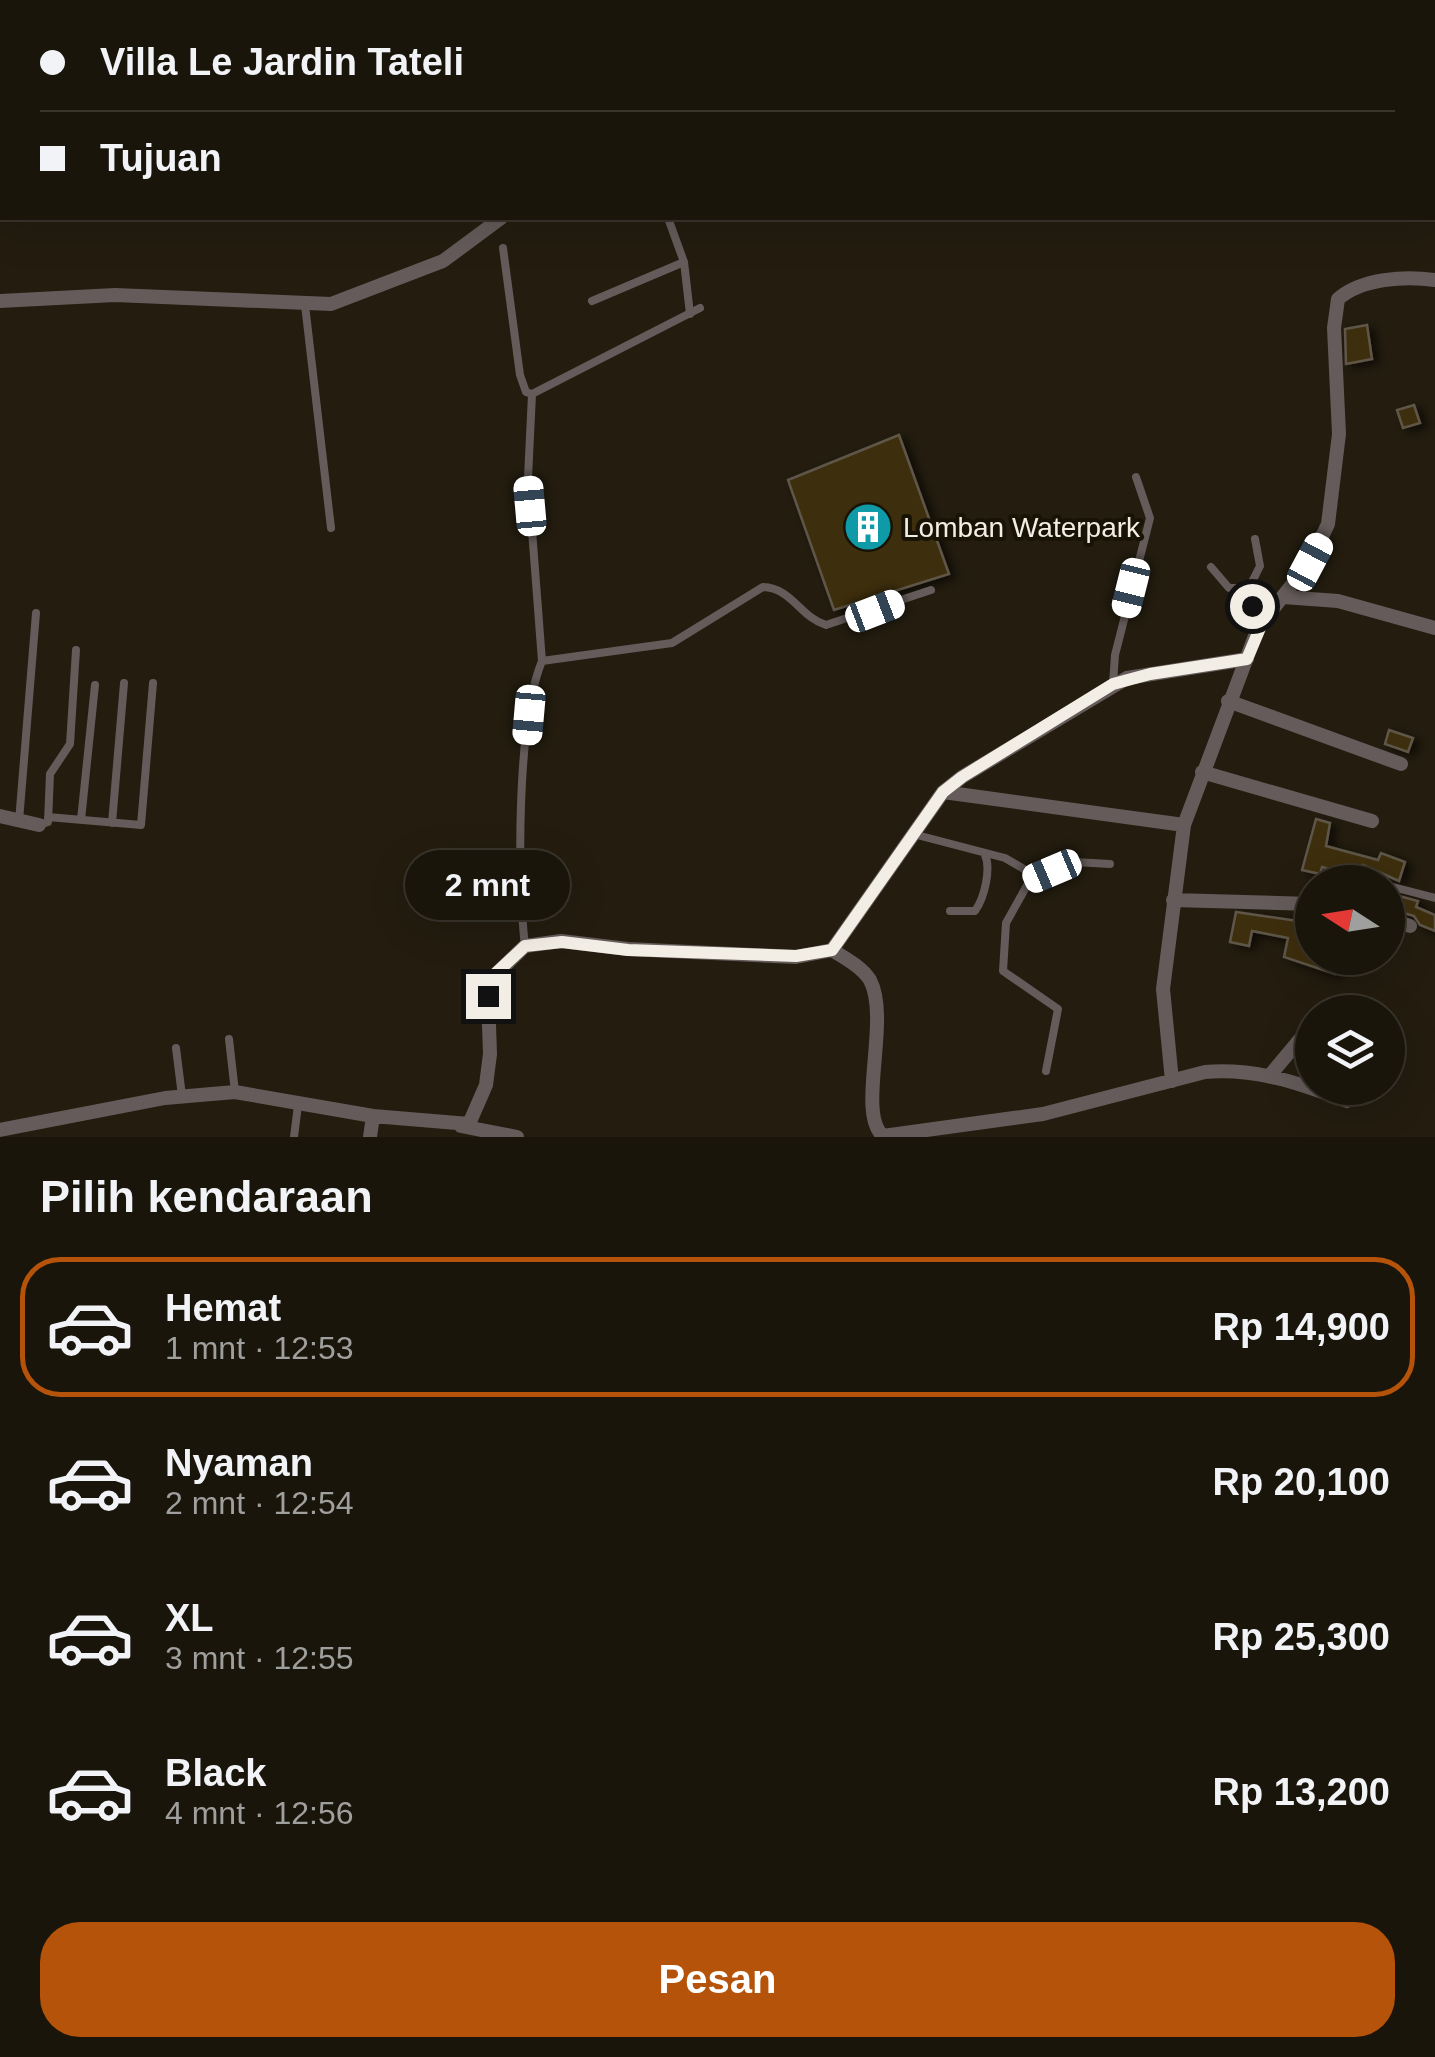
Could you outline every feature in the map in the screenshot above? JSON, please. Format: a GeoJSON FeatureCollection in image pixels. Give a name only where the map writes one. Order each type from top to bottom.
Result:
{"type":"FeatureCollection","features":[{"type":"Feature","properties":{"kind":"street"},"geometry":{"type":"LineString","coordinates":[[0,301],[115,295],[304,305],[348,299],[444,262],[498,220]]}},
{"type":"Feature","properties":{"kind":"street"},"geometry":{"type":"LineString","coordinates":[[1172,1081],[1162,988],[1184,825],[1228,701],[1263,621],[1320,541],[1334,498],[1339,434],[1334,328],[1338,299],[1346,292],[1396,278],[1435,280]]}},
{"type":"Feature","properties":{"kind":"street"},"geometry":{"type":"LineString","coordinates":[[1283,597],[1338,601],[1435,628]]}},
{"type":"Feature","properties":{"kind":"street"},"geometry":{"type":"LineString","coordinates":[[460,1126],[475,1117],[486,1085],[490,1054],[488,996],[494,975],[525,946],[562,942],[628,950],[796,956],[832,950],[917,835],[943,792],[1113,684],[1150,674],[1247,659]]}},
{"type":"Feature","properties":{"kind":"street"},"geometry":{"type":"LineString","coordinates":[[1228,701],[1401,764]]}},
{"type":"Feature","properties":{"kind":"street"},"geometry":{"type":"LineString","coordinates":[[1202,772],[1372,822]]}},
{"type":"Feature","properties":{"kind":"street"},"geometry":{"type":"LineString","coordinates":[[943,792],[1184,825]]}},
{"type":"Feature","properties":{"kind":"street"},"geometry":{"type":"LineString","coordinates":[[0,816],[44,821]]}},
{"type":"Feature","properties":{"kind":"street"},"geometry":{"type":"LineString","coordinates":[[1174,900],[1295,904]]}},
{"type":"Feature","properties":{"kind":"street"},"geometry":{"type":"LineString","coordinates":[[1405,924],[1410,926]]}},
{"type":"Feature","properties":{"kind":"street"},"geometry":{"type":"LineString","coordinates":[[832,950],[870,980],[880,1017],[872,1104],[877,1130],[894,1136],[976,1131],[1230,1070],[1271,1074],[1295,1083]]}},
{"type":"Feature","properties":{"kind":"street"},"geometry":{"type":"LineString","coordinates":[[1271,1074],[1295,1046]]}},
{"type":"Feature","properties":{"kind":"street"},"geometry":{"type":"LineString","coordinates":[[0,1130],[182,1096],[236,1092],[298,1105],[518,1137]]}},
{"type":"Feature","properties":{"kind":"street"},"geometry":{"type":"LineString","coordinates":[[370,1137],[373,1116]]}},
{"type":"Feature","properties":{"kind":"lane"},"geometry":{"type":"LineString","coordinates":[[669,220],[684,262],[690,314]]}},
{"type":"Feature","properties":{"kind":"lane"},"geometry":{"type":"LineString","coordinates":[[503,248],[520,375],[526,392],[532,394],[700,308]]}},
{"type":"Feature","properties":{"kind":"lane"},"geometry":{"type":"LineString","coordinates":[[592,301],[684,262]]}},
{"type":"Feature","properties":{"kind":"lane"},"geometry":{"type":"LineString","coordinates":[[304,305],[331,528]]}},
{"type":"Feature","properties":{"kind":"lane"},"geometry":{"type":"LineString","coordinates":[[525,946],[524,768],[531,688],[542,661],[528,478],[532,394]]}},
{"type":"Feature","properties":{"kind":"lane"},"geometry":{"type":"LineString","coordinates":[[1113,684],[1115,654],[1150,518],[1136,477]]}},
{"type":"Feature","properties":{"kind":"lane"},"geometry":{"type":"LineString","coordinates":[[1244,591],[1258,574],[1255,539]]}},
{"type":"Feature","properties":{"kind":"lane"},"geometry":{"type":"LineString","coordinates":[[1211,567],[1223,584],[1244,591],[1263,621]]}},
{"type":"Feature","properties":{"kind":"lane"},"geometry":{"type":"LineString","coordinates":[[542,661],[672,643],[763,587],[785,592],[810,618],[826,625],[931,590]]}},
{"type":"Feature","properties":{"kind":"lane"},"geometry":{"type":"LineString","coordinates":[[20,821],[36,613]]}},
{"type":"Feature","properties":{"kind":"lane"},"geometry":{"type":"LineString","coordinates":[[76,650],[70,744],[50,774],[44,821],[141,825],[153,682]]}},
{"type":"Feature","properties":{"kind":"lane"},"geometry":{"type":"LineString","coordinates":[[112,823],[124,682]]}},
{"type":"Feature","properties":{"kind":"lane"},"geometry":{"type":"LineString","coordinates":[[82,820],[95,684]]}},
{"type":"Feature","properties":{"kind":"lane"},"geometry":{"type":"LineString","coordinates":[[917,835],[1022,866],[1030,880]]}},
{"type":"Feature","properties":{"kind":"lane"},"geometry":{"type":"LineString","coordinates":[[950,911],[975,911],[980,906],[988,856],[980,855]]}},
{"type":"Feature","properties":{"kind":"lane"},"geometry":{"type":"LineString","coordinates":[[1046,1071],[1058,1009],[1003,971],[1006,924],[1030,880],[1074,862],[1110,864]]}},
{"type":"Feature","properties":{"kind":"lane"},"geometry":{"type":"LineString","coordinates":[[1405,890],[1435,898]]}},
{"type":"Feature","properties":{"kind":"lane"},"geometry":{"type":"LineString","coordinates":[[230,1039],[236,1092]]}},
{"type":"Feature","properties":{"kind":"lane"},"geometry":{"type":"LineString","coordinates":[[176,1048],[182,1096]]}},
{"type":"Feature","properties":{"kind":"lane"},"geometry":{"type":"LineString","coordinates":[[294,1137],[298,1105]]}},
{"type":"Feature","properties":{"kind":"building"},"geometry":{"type":"Polygon","coordinates":[[[1367,325],[1372,359],[1346,364],[1345,329],[1367,325]]]}},
{"type":"Feature","properties":{"kind":"building"},"geometry":{"type":"Polygon","coordinates":[[[1414,405],[1420,423],[1403,428],[1397,410],[1414,405]]]}},
{"type":"Feature","properties":{"kind":"building","name":"Lomban Waterpark"},"geometry":{"type":"Polygon","coordinates":[[[899,435],[949,574],[834,610],[788,480],[899,435]]]}},
{"type":"Feature","properties":{"kind":"building"},"geometry":{"type":"Polygon","coordinates":[[[1389,730],[1413,738],[1408,752],[1385,744],[1389,730]]]}},
{"type":"Feature","properties":{"kind":"building"},"geometry":{"type":"Polygon","coordinates":[[[1316,819],[1330,823],[1326,846],[1378,860],[1381,853],[1405,862],[1404,865],[1303,865],[1316,819]]]}},
{"type":"Feature","properties":{"kind":"building"},"geometry":{"type":"Polygon","coordinates":[[[1405,898],[1418,901],[1416,907],[1435,915],[1435,931],[1420,925],[1414,916],[1405,913],[1405,898]]]}},
{"type":"Feature","properties":{"kind":"building"},"geometry":{"type":"Polygon","coordinates":[[[1236,912],[1295,921],[1295,961],[1284,957],[1288,938],[1252,931],[1249,946],[1230,942],[1236,912]]]}},
{"type":"Feature","properties":{"kind":"place","name":"Lomban Waterpark"},"geometry":{"type":"Point","coordinates":[868,527]}},
{"type":"Feature","properties":{"kind":"route"},"geometry":{"type":"LineString","coordinates":[[488,996],[494,975],[525,946],[562,942],[628,950],[732,951],[773,956],[832,950],[917,835],[943,792],[1113,684],[1127,678],[1247,659],[1263,621],[1252,606]]}}]}
